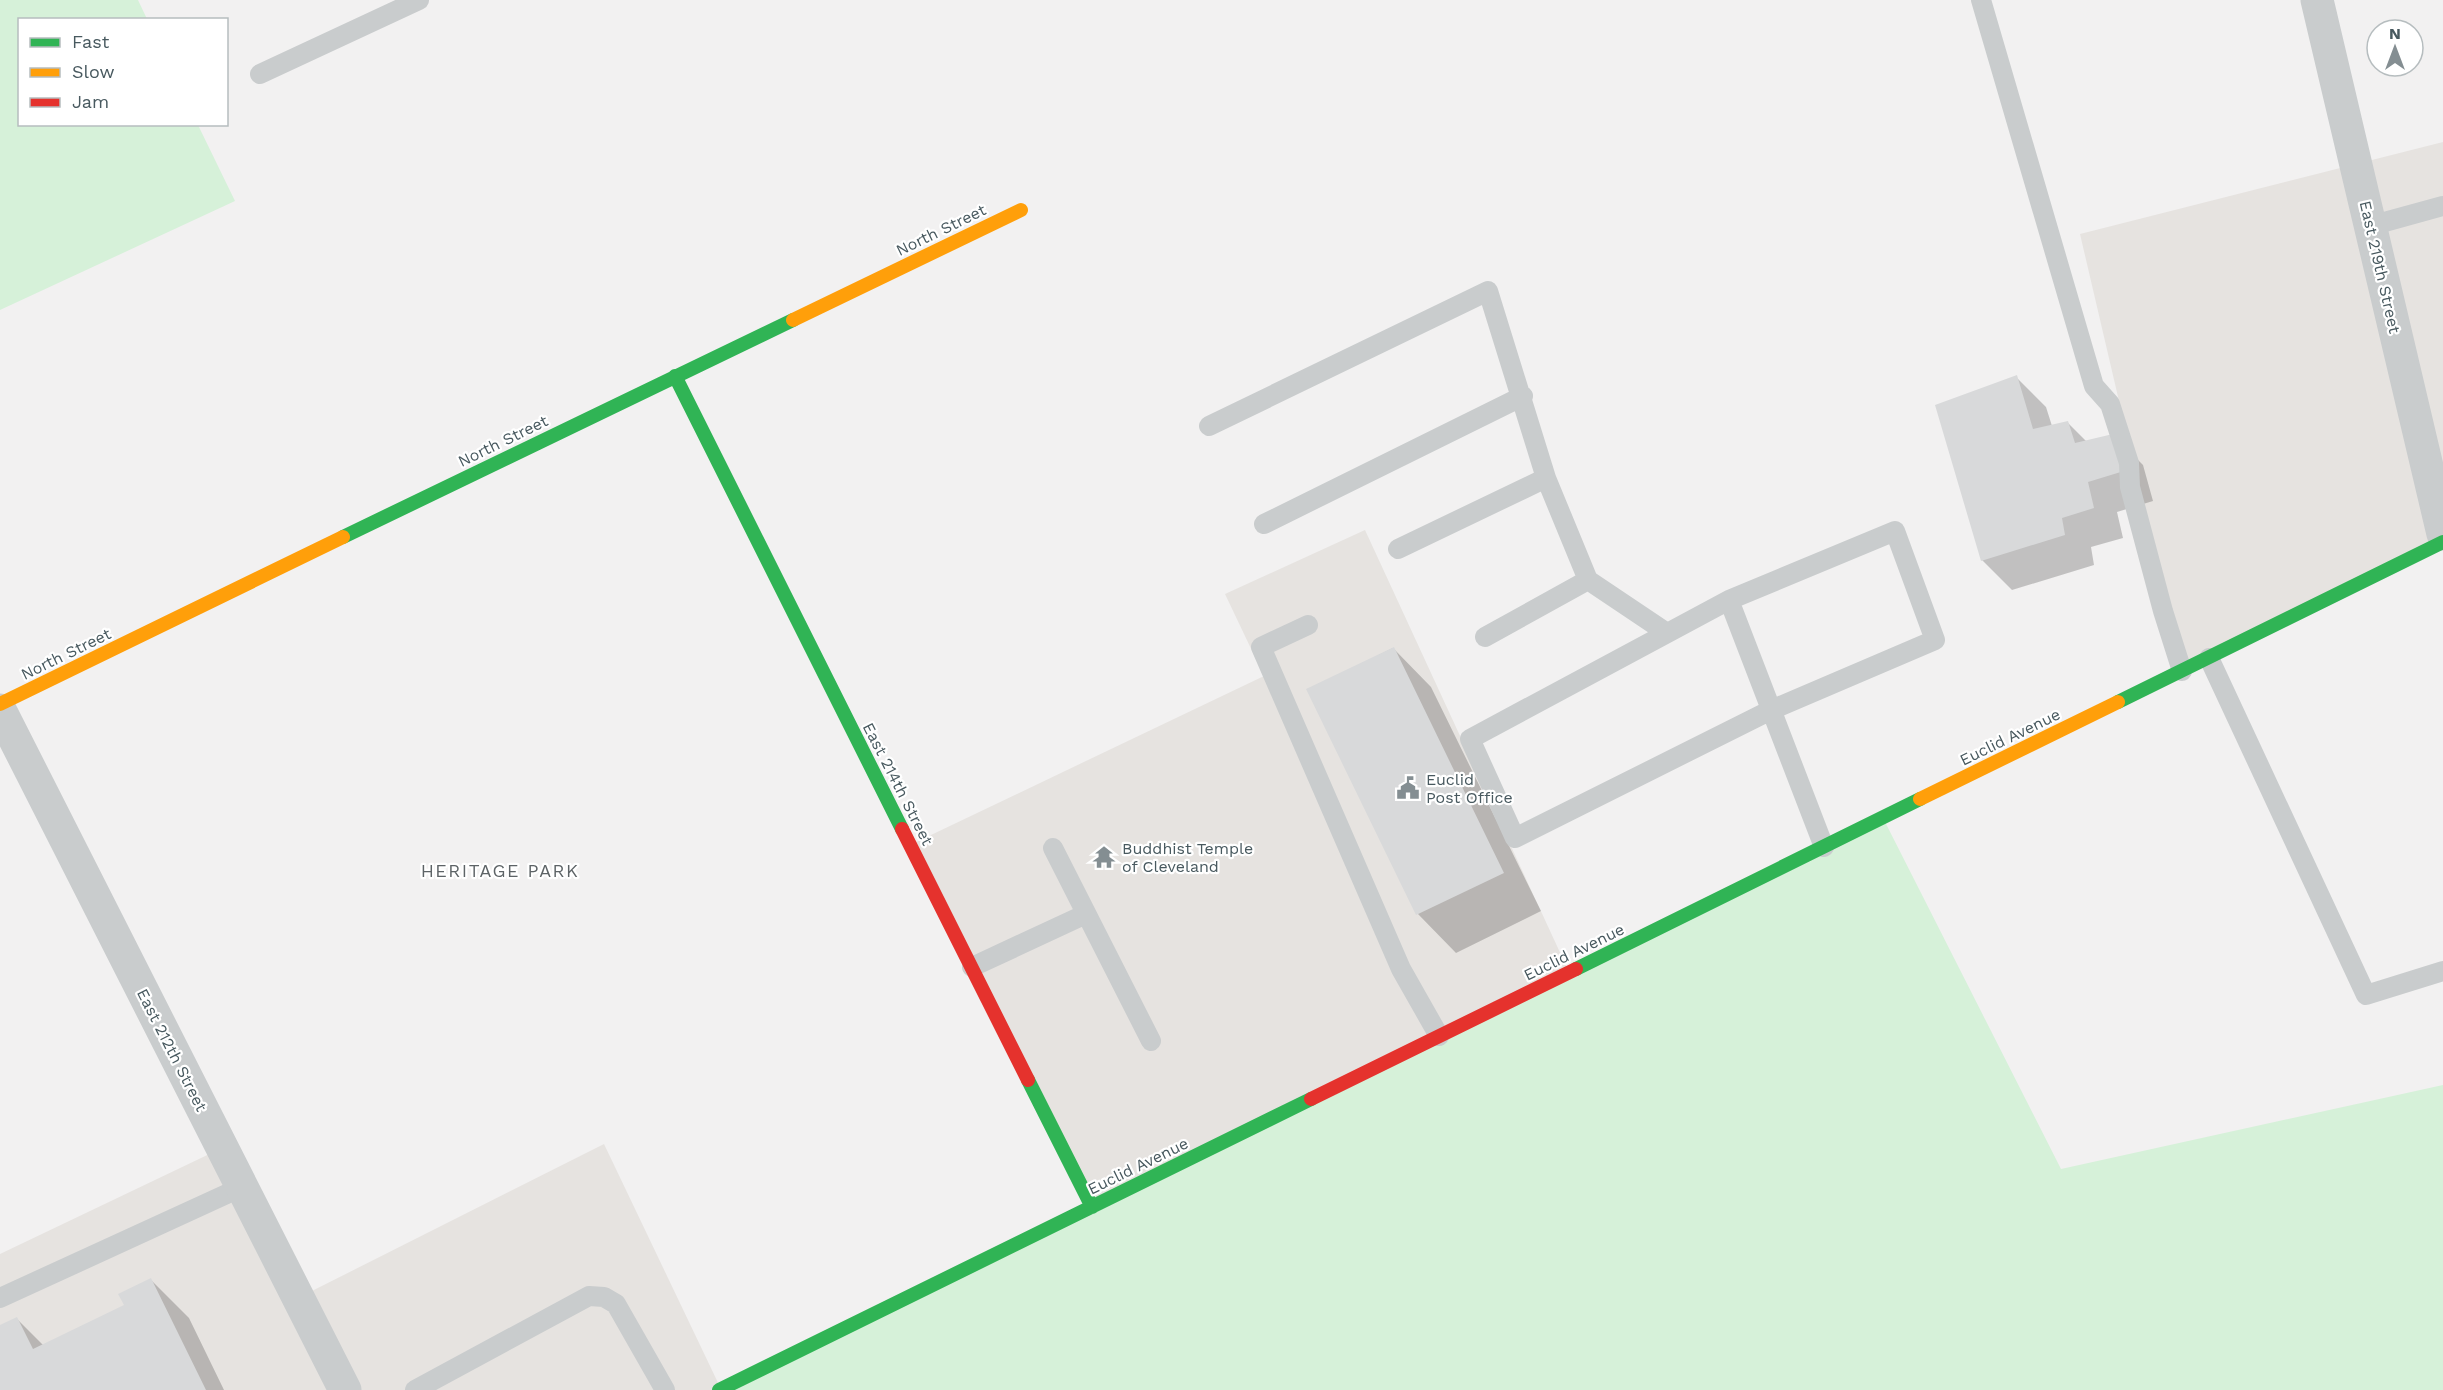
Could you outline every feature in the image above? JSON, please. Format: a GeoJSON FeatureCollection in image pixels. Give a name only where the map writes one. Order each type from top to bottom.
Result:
{"type":"FeatureCollection","features":[{"type":"Feature","properties":{"kind":"street","name":"East 219th Street"},"geometry":{"type":"LineString","coordinates":[[2317,0],[2443,534]]}},
{"type":"Feature","properties":{"kind":"street","name":"North Street"},"geometry":{"type":"LineString","coordinates":[[0,704],[1021,210]]}},
{"type":"Feature","properties":{"kind":"street","name":"East 214th Street"},"geometry":{"type":"LineString","coordinates":[[675,376],[1092,1207]]}},
{"type":"Feature","properties":{"kind":"street","name":"Euclid Avenue"},"geometry":{"type":"LineString","coordinates":[[719,1390],[2443,542]]}},
{"type":"Feature","properties":{"kind":"street","name":"East 212th Street"},"geometry":{"type":"LineString","coordinates":[[0,710],[345,1390]]}},
{"type":"Feature","properties":{"kind":"lane"},"geometry":{"type":"LineString","coordinates":[[260,74],[419,0]]}},
{"type":"Feature","properties":{"kind":"lane"},"geometry":{"type":"LineString","coordinates":[[1981,0],[2094,387],[2110,404],[2129,463],[2130,487],[2163,611],[2182,671]]}},
{"type":"Feature","properties":{"kind":"lane"},"geometry":{"type":"LineString","coordinates":[[2370,226],[2443,206]]}},
{"type":"Feature","properties":{"kind":"lane"},"geometry":{"type":"LineString","coordinates":[[1209,426],[1488,291],[1523,396],[1546,478],[1588,580],[1667,633]]}},
{"type":"Feature","properties":{"kind":"lane"},"geometry":{"type":"LineString","coordinates":[[1264,524],[1523,396]]}},
{"type":"Feature","properties":{"kind":"lane"},"geometry":{"type":"LineString","coordinates":[[1398,549],[1546,478]]}},
{"type":"Feature","properties":{"kind":"lane"},"geometry":{"type":"LineString","coordinates":[[1895,531],[1935,640],[1771,710],[1515,838],[1470,739],[1729,600],[1895,531]]}},
{"type":"Feature","properties":{"kind":"lane"},"geometry":{"type":"LineString","coordinates":[[1485,638],[1588,580]]}},
{"type":"Feature","properties":{"kind":"lane"},"geometry":{"type":"LineString","coordinates":[[1729,600],[1824,847]]}},
{"type":"Feature","properties":{"kind":"lane"},"geometry":{"type":"LineString","coordinates":[[1308,626],[1261,647],[1401,969],[1439,1036]]}},
{"type":"Feature","properties":{"kind":"lane"},"geometry":{"type":"LineString","coordinates":[[2209,658],[2366,995],[2443,971]]}},
{"type":"Feature","properties":{"kind":"lane"},"geometry":{"type":"LineString","coordinates":[[1053,848],[1150,1041]]}},
{"type":"Feature","properties":{"kind":"lane"},"geometry":{"type":"LineString","coordinates":[[972,967],[1086,915]]}},
{"type":"Feature","properties":{"kind":"lane"},"geometry":{"type":"LineString","coordinates":[[0,1298],[242,1187]]}},
{"type":"Feature","properties":{"kind":"lane"},"geometry":{"type":"LineString","coordinates":[[415,1390],[590,1296],[604,1297],[616,1304],[664,1390]]}},
{"type":"Feature","properties":{"kind":"shaded area"},"geometry":{"type":"Polygon","coordinates":[[[2443,142],[2443,543],[2182,671],[2080,234],[2443,142]]]}},
{"type":"Feature","properties":{"kind":"shaded area"},"geometry":{"type":"Polygon","coordinates":[[[1365,530],[1569,972],[1092,1207],[910,845],[1264,676],[1225,594],[1365,530]]]}},
{"type":"Feature","properties":{"kind":"shaded area"},"geometry":{"type":"Polygon","coordinates":[[[604,1144],[721,1389],[719,1390],[0,1390],[0,1254],[222,1148],[298,1298],[604,1144]]]}},
{"type":"Feature","properties":{"kind":"green space"},"geometry":{"type":"Polygon","coordinates":[[[0,0],[138,0],[147,18],[18,18],[18,126],[198,126],[235,201],[0,310],[0,0]]]}},
{"type":"Feature","properties":{"kind":"green space"},"geometry":{"type":"Polygon","coordinates":[[[1883,818],[2061,1169],[2443,1085],[2443,1390],[719,1390],[1883,818]]]}},
{"type":"Feature","properties":{"kind":"building"},"geometry":{"type":"Polygon","coordinates":[[[2017,375],[2033,429],[2068,421],[2075,443],[2113,434],[2124,471],[2088,482],[2094,508],[2062,518],[2065,535],[1981,561],[1935,405],[2017,375]]]}},
{"type":"Feature","properties":{"kind":"building"},"geometry":{"type":"Polygon","coordinates":[[[1394,647],[1504,873],[1416,915],[1306,689],[1394,647]]]}},
{"type":"Feature","properties":{"kind":"building"},"geometry":{"type":"Polygon","coordinates":[[[151,1278],[206,1390],[0,1390],[0,1325],[17,1317],[33,1349],[124,1305],[118,1294],[151,1278]]]}},
{"type":"Feature","properties":{"kind":"traffic: fast"},"geometry":{"type":"LineString","coordinates":[[343,537],[793,320]]}},
{"type":"Feature","properties":{"kind":"traffic: fast"},"geometry":{"type":"LineString","coordinates":[[675,376],[902,829]]}},
{"type":"Feature","properties":{"kind":"traffic: fast"},"geometry":{"type":"LineString","coordinates":[[2118,702],[2443,542]]}},
{"type":"Feature","properties":{"kind":"traffic: fast"},"geometry":{"type":"LineString","coordinates":[[1576,969],[1920,799]]}},
{"type":"Feature","properties":{"kind":"traffic: fast"},"geometry":{"type":"LineString","coordinates":[[1028,1080],[1092,1207]]}},
{"type":"Feature","properties":{"kind":"traffic: fast"},"geometry":{"type":"LineString","coordinates":[[719,1390],[1311,1099]]}},
{"type":"Feature","properties":{"kind":"traffic: slow"},"geometry":{"type":"LineString","coordinates":[[793,320],[1021,210]]}},
{"type":"Feature","properties":{"kind":"traffic: slow"},"geometry":{"type":"LineString","coordinates":[[0,704],[343,537]]}},
{"type":"Feature","properties":{"kind":"traffic: slow"},"geometry":{"type":"LineString","coordinates":[[1920,799],[2118,702]]}},
{"type":"Feature","properties":{"kind":"traffic: jam"},"geometry":{"type":"LineString","coordinates":[[902,829],[1028,1080]]}},
{"type":"Feature","properties":{"kind":"traffic: jam"},"geometry":{"type":"LineString","coordinates":[[1311,1099],[1576,969]]}},
{"type":"Feature","properties":{"kind":"place","name":"Euclid Post Office"},"geometry":{"type":"Point","coordinates":[1408,788]}},
{"type":"Feature","properties":{"kind":"place","name":"Buddhist Temple of Cleveland"},"geometry":{"type":"Point","coordinates":[1104,857]}},
{"type":"Feature","properties":{"kind":"district","name":"HERITAGE PARK"},"geometry":{"type":"Point","coordinates":[500,870]}}]}
